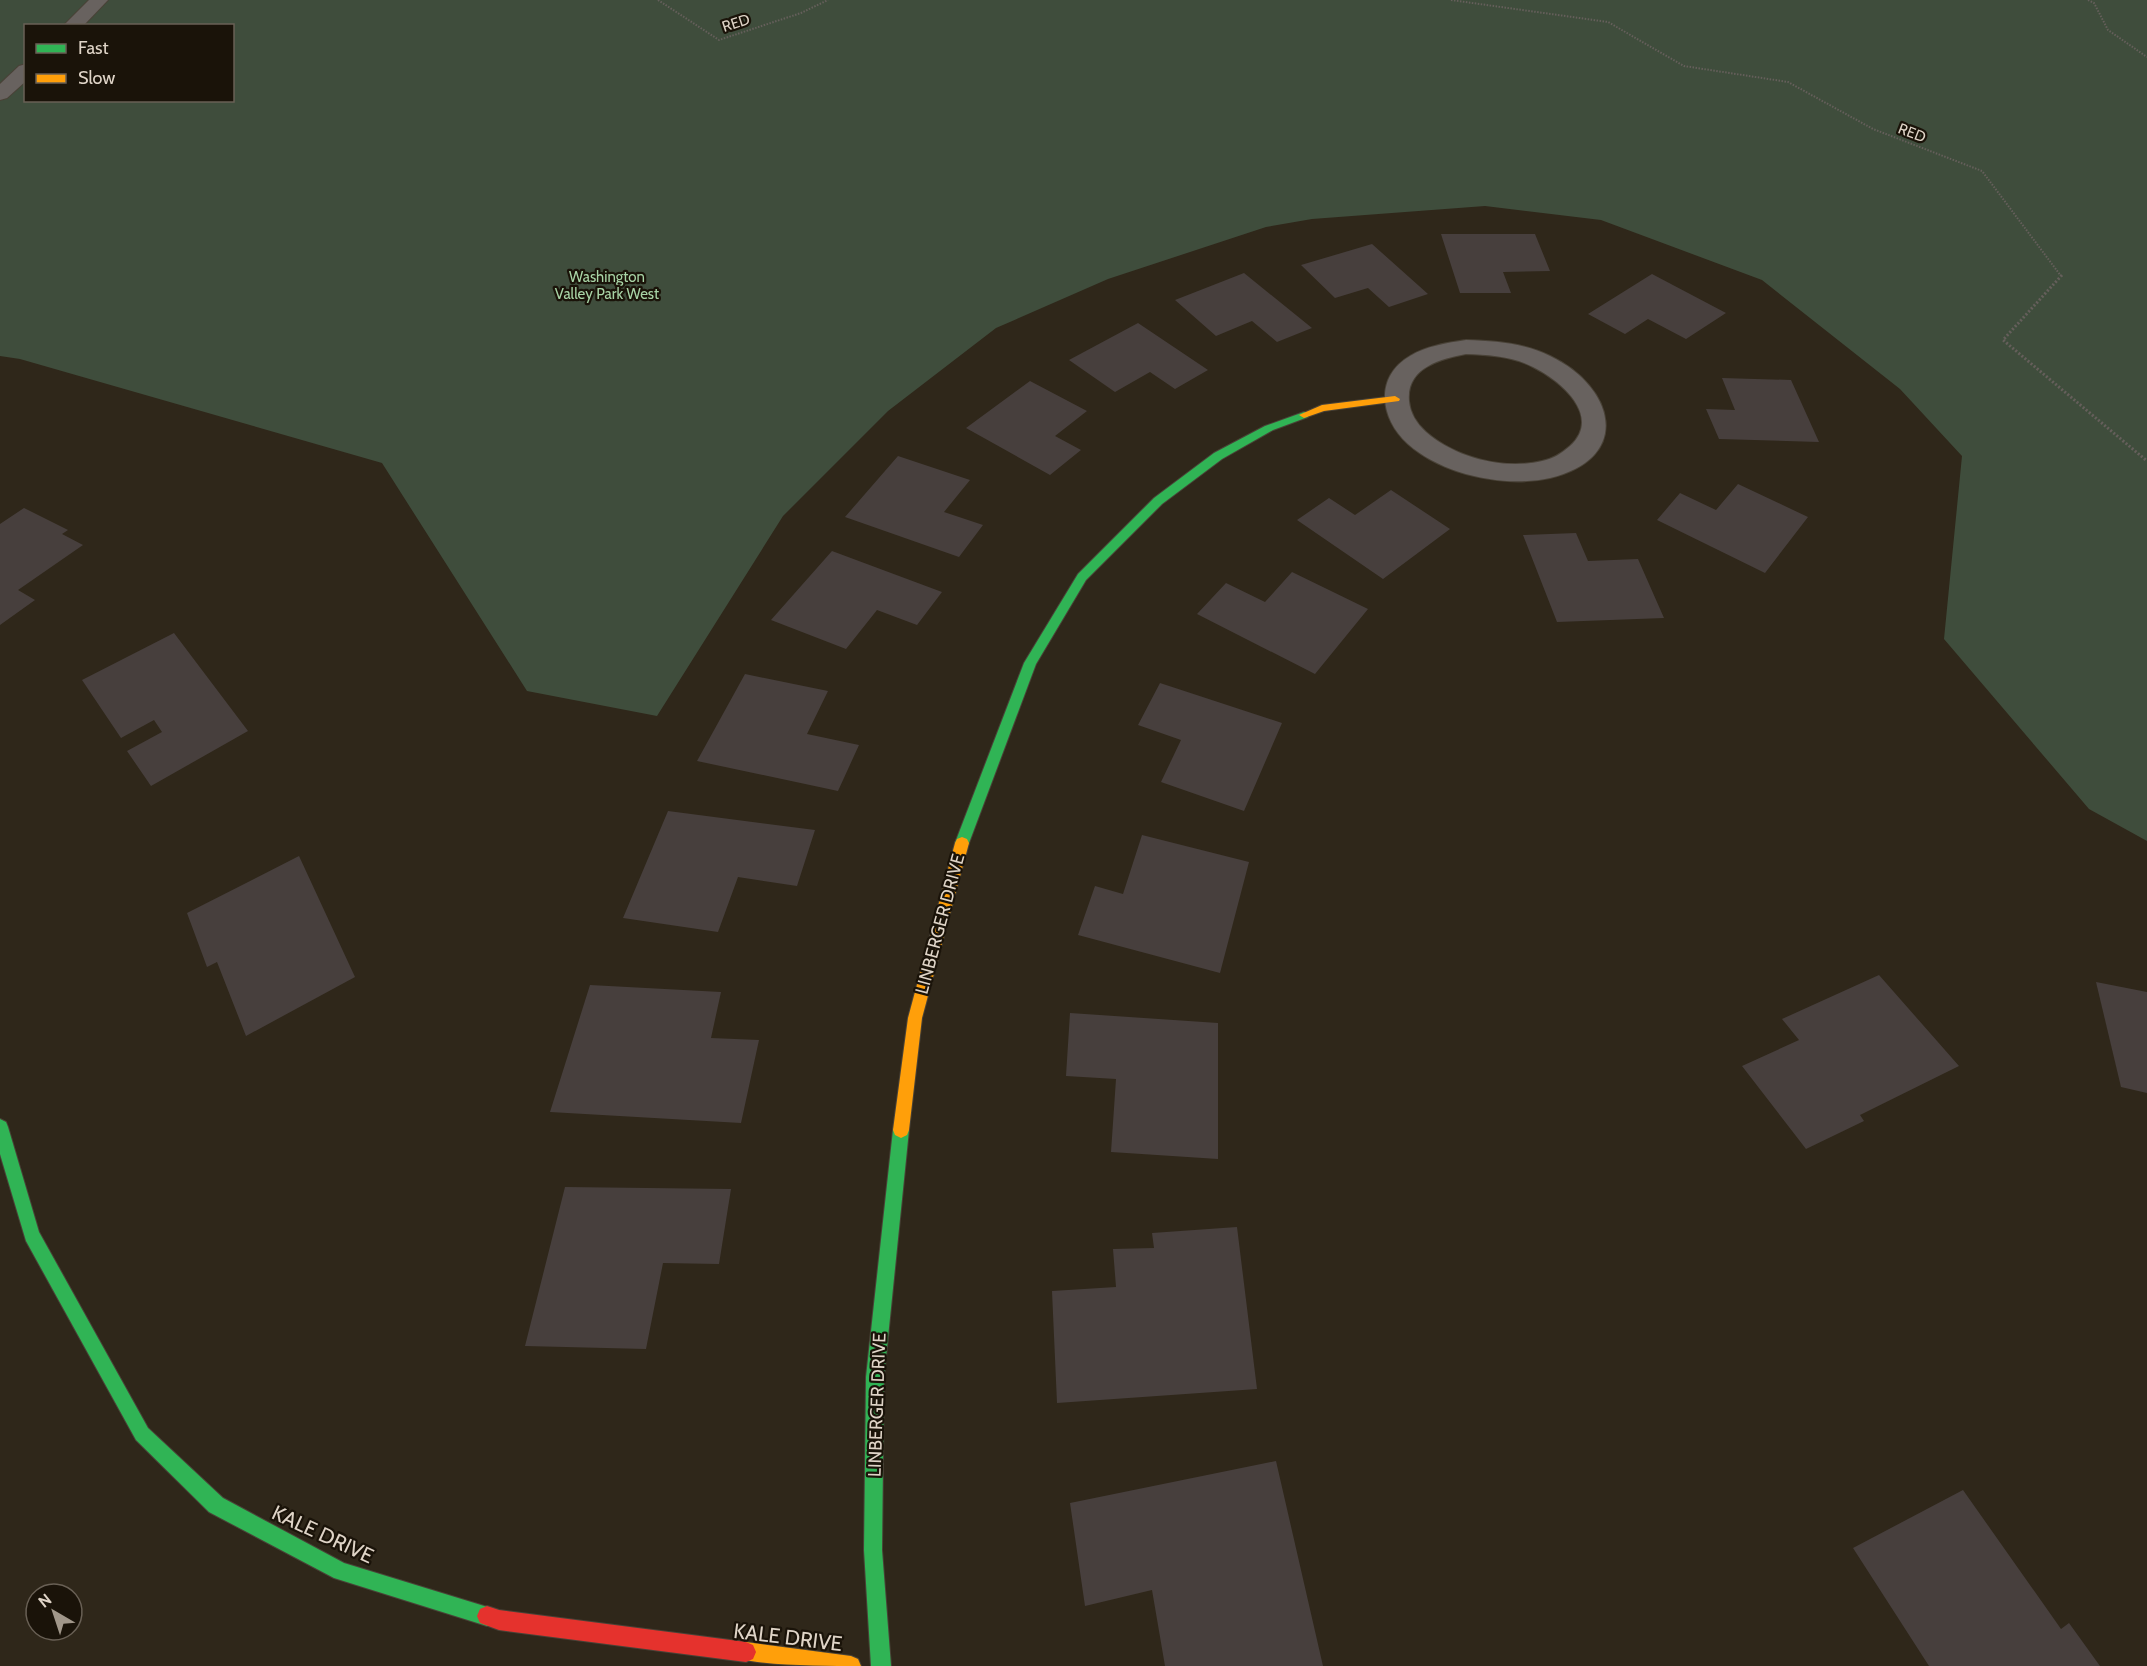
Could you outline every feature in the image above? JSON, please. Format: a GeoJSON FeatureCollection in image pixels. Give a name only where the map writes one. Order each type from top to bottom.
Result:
{"type":"FeatureCollection","features":[{"type":"Feature","properties":{"kind":"street"},"geometry":{"type":"LineString","coordinates":[[74,24],[99,0]]}},
{"type":"Feature","properties":{"kind":"street"},"geometry":{"type":"LineString","coordinates":[[0,94],[24,72]]}},
{"type":"Feature","properties":{"kind":"street"},"geometry":{"type":"LineString","coordinates":[[1497,348],[1528,356],[1564,374],[1578,386],[1592,406],[1594,426],[1586,446],[1568,461],[1540,470],[1508,472],[1473,468],[1442,456],[1417,439],[1401,419],[1395,399],[1400,379],[1414,363],[1438,353],[1457,349],[1497,348]]}},
{"type":"Feature","properties":{"kind":"street","name":"LINBERGER DRIVE"},"geometry":{"type":"LineString","coordinates":[[880,1666],[873,1550],[875,1377],[897,1160],[915,1018],[957,857],[1030,663],[1082,578],[1158,501],[1218,456],[1269,428],[1322,408],[1395,399]]}},
{"type":"Feature","properties":{"kind":"street","name":"KALE DRIVE"},"geometry":{"type":"LineString","coordinates":[[0,1127],[32,1235],[142,1434],[216,1505],[341,1571],[499,1620],[851,1666]]}},
{"type":"Feature","properties":{"kind":"path","name":"RED"},"geometry":{"type":"LineString","coordinates":[[658,0],[719,40],[801,13],[828,0]]}},
{"type":"Feature","properties":{"kind":"path","name":"RED"},"geometry":{"type":"LineString","coordinates":[[1450,0],[1608,22],[1684,66],[1788,82],[1873,129],[1982,171],[2062,275],[2003,340],[2147,461]]}},
{"type":"Feature","properties":{"kind":"path"},"geometry":{"type":"LineString","coordinates":[[2088,0],[2094,3],[2108,30],[2147,57]]}},
{"type":"Feature","properties":{"kind":"green space","name":"Washington Valley Park West"},"geometry":{"type":"Polygon","coordinates":[[[0,0],[2147,0],[2147,841],[2089,809],[1944,639],[1962,456],[1900,389],[1762,280],[1601,220],[1485,206],[1312,219],[1266,227],[1108,279],[996,328],[888,411],[783,516],[657,716],[527,691],[382,463],[20,359],[0,356],[0,0]]]}},
{"type":"Feature","properties":{"kind":"building"},"geometry":{"type":"Polygon","coordinates":[[[1441,234],[1535,234],[1550,271],[1503,272],[1511,293],[1460,293],[1441,234]]]}},
{"type":"Feature","properties":{"kind":"building"},"geometry":{"type":"Polygon","coordinates":[[[1372,244],[1428,294],[1389,307],[1368,288],[1335,298],[1301,265],[1372,244]]]}},
{"type":"Feature","properties":{"kind":"building"},"geometry":{"type":"Polygon","coordinates":[[[1244,273],[1312,328],[1277,342],[1252,321],[1216,336],[1175,300],[1244,273]]]}},
{"type":"Feature","properties":{"kind":"building"},"geometry":{"type":"Polygon","coordinates":[[[1652,274],[1726,313],[1686,339],[1648,319],[1625,334],[1588,314],[1652,274]]]}},
{"type":"Feature","properties":{"kind":"building"},"geometry":{"type":"Polygon","coordinates":[[[1138,323],[1208,370],[1175,389],[1150,372],[1115,392],[1069,360],[1138,323]]]}},
{"type":"Feature","properties":{"kind":"building"},"geometry":{"type":"Polygon","coordinates":[[[1722,378],[1791,380],[1819,442],[1719,439],[1706,409],[1735,410],[1722,378]]]}},
{"type":"Feature","properties":{"kind":"building"},"geometry":{"type":"Polygon","coordinates":[[[1030,381],[1087,411],[1055,436],[1081,450],[1050,475],[966,428],[1030,381]]]}},
{"type":"Feature","properties":{"kind":"building"},"geometry":{"type":"Polygon","coordinates":[[[898,456],[970,480],[944,512],[983,525],[959,557],[845,517],[898,456]]]}},
{"type":"Feature","properties":{"kind":"building"},"geometry":{"type":"Polygon","coordinates":[[[1738,484],[1808,517],[1765,573],[1657,520],[1680,493],[1716,510],[1738,484]]]}},
{"type":"Feature","properties":{"kind":"building"},"geometry":{"type":"Polygon","coordinates":[[[1391,490],[1450,529],[1383,579],[1297,520],[1329,498],[1355,515],[1391,490]]]}},
{"type":"Feature","properties":{"kind":"building"},"geometry":{"type":"Polygon","coordinates":[[[24,508],[68,530],[62,534],[83,545],[18,590],[35,600],[0,625],[0,524],[24,508]]]}},
{"type":"Feature","properties":{"kind":"building"},"geometry":{"type":"Polygon","coordinates":[[[1576,533],[1588,561],[1638,559],[1664,618],[1557,622],[1523,535],[1576,533]]]}},
{"type":"Feature","properties":{"kind":"building"},"geometry":{"type":"Polygon","coordinates":[[[832,551],[942,592],[917,625],[877,610],[846,649],[771,620],[832,551]]]}},
{"type":"Feature","properties":{"kind":"building"},"geometry":{"type":"Polygon","coordinates":[[[1292,572],[1368,609],[1315,674],[1197,614],[1226,583],[1265,602],[1292,572]]]}},
{"type":"Feature","properties":{"kind":"building"},"geometry":{"type":"Polygon","coordinates":[[[174,633],[248,731],[151,786],[127,751],[162,732],[154,720],[121,738],[82,680],[174,633]]]}},
{"type":"Feature","properties":{"kind":"building"},"geometry":{"type":"Polygon","coordinates":[[[745,674],[828,691],[807,734],[859,745],[838,791],[697,761],[745,674]]]}},
{"type":"Feature","properties":{"kind":"building"},"geometry":{"type":"Polygon","coordinates":[[[1160,683],[1282,723],[1244,811],[1161,782],[1181,740],[1138,725],[1160,683]]]}},
{"type":"Feature","properties":{"kind":"building"},"geometry":{"type":"Polygon","coordinates":[[[668,811],[815,830],[797,886],[738,877],[718,932],[623,918],[668,811]]]}},
{"type":"Feature","properties":{"kind":"building"},"geometry":{"type":"Polygon","coordinates":[[[1142,835],[1249,862],[1220,973],[1078,935],[1095,886],[1123,894],[1142,835]]]}},
{"type":"Feature","properties":{"kind":"building"},"geometry":{"type":"Polygon","coordinates":[[[299,856],[355,977],[246,1036],[217,962],[207,967],[187,913],[299,856]]]}},
{"type":"Feature","properties":{"kind":"building"},"geometry":{"type":"Polygon","coordinates":[[[1879,975],[1959,1066],[1860,1115],[1864,1121],[1806,1149],[1742,1066],[1799,1040],[1782,1019],[1879,975]]]}},
{"type":"Feature","properties":{"kind":"building"},"geometry":{"type":"Polygon","coordinates":[[[2096,982],[2147,992],[2147,1093],[2121,1087],[2096,982]]]}},
{"type":"Feature","properties":{"kind":"building"},"geometry":{"type":"Polygon","coordinates":[[[590,985],[721,992],[711,1038],[759,1040],[741,1123],[550,1112],[590,985]]]}},
{"type":"Feature","properties":{"kind":"building"},"geometry":{"type":"Polygon","coordinates":[[[1070,1013],[1218,1023],[1218,1159],[1111,1152],[1116,1079],[1066,1076],[1070,1013]]]}},
{"type":"Feature","properties":{"kind":"building"},"geometry":{"type":"Polygon","coordinates":[[[565,1187],[731,1189],[719,1264],[663,1263],[646,1349],[525,1346],[565,1187]]]}},
{"type":"Feature","properties":{"kind":"building"},"geometry":{"type":"Polygon","coordinates":[[[1237,1227],[1257,1389],[1057,1403],[1052,1291],[1116,1287],[1113,1249],[1154,1248],[1152,1233],[1237,1227]]]}},
{"type":"Feature","properties":{"kind":"building"},"geometry":{"type":"Polygon","coordinates":[[[1276,1461],[1323,1666],[1165,1666],[1152,1590],[1085,1606],[1070,1503],[1276,1461]]]}},
{"type":"Feature","properties":{"kind":"building"},"geometry":{"type":"Polygon","coordinates":[[[1963,1490],[2061,1629],[2069,1623],[2100,1666],[1929,1666],[1853,1548],[1963,1490]]]}},
{"type":"Feature","properties":{"kind":"traffic: fast"},"geometry":{"type":"LineString","coordinates":[[962,843],[1030,663],[1082,577],[1158,501],[1218,456],[1269,428],[1304,415]]}},
{"type":"Feature","properties":{"kind":"traffic: fast"},"geometry":{"type":"LineString","coordinates":[[0,1127],[32,1235],[142,1434],[216,1505],[341,1571],[487,1616]]}},
{"type":"Feature","properties":{"kind":"traffic: fast"},"geometry":{"type":"LineString","coordinates":[[881,1666],[873,1550],[875,1377],[901,1130]]}},
{"type":"Feature","properties":{"kind":"traffic: slow"},"geometry":{"type":"LineString","coordinates":[[1304,415],[1322,408],[1395,399]]}},
{"type":"Feature","properties":{"kind":"traffic: slow"},"geometry":{"type":"LineString","coordinates":[[901,1130],[915,1018],[962,843]]}},
{"type":"Feature","properties":{"kind":"traffic: slow"},"geometry":{"type":"LineString","coordinates":[[746,1652],[851,1666]]}},
{"type":"Feature","properties":{"kind":"traffic: jam"},"geometry":{"type":"LineString","coordinates":[[487,1616],[499,1620],[746,1652]]}}]}
